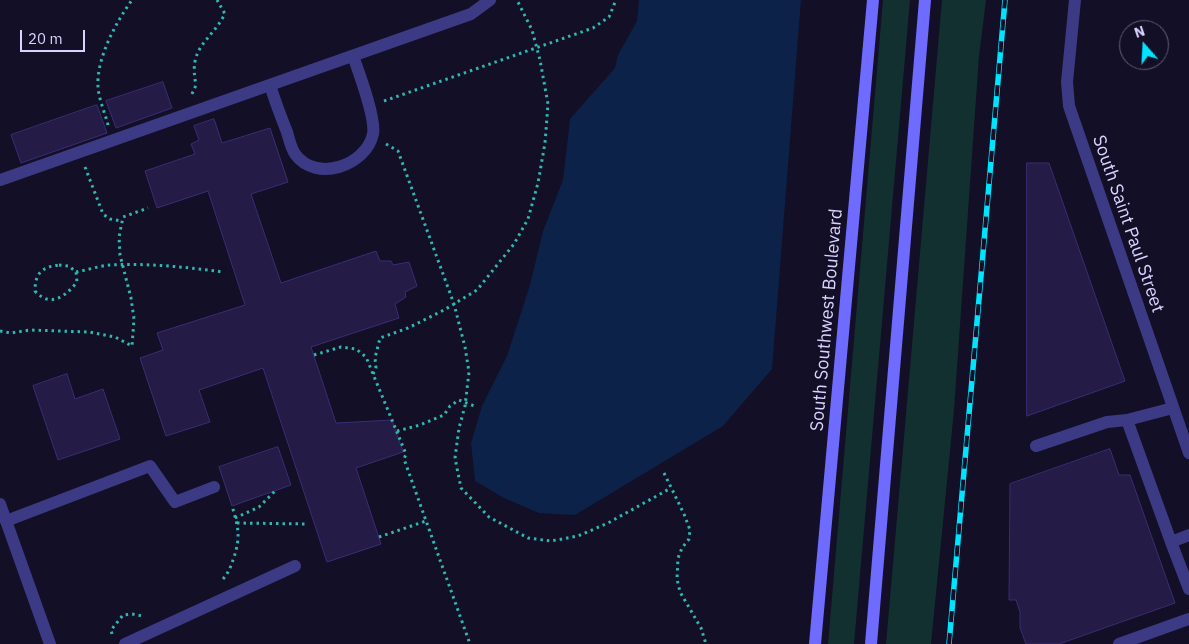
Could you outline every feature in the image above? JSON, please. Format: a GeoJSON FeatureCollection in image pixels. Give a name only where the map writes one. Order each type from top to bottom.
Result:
{"type":"FeatureCollection","features":[{"type":"Feature","properties":{"kind":"main road","name":"South Southwest Boulevard"},"geometry":{"type":"LineString","coordinates":[[815,644],[873,0]]}},
{"type":"Feature","properties":{"kind":"main road"},"geometry":{"type":"LineString","coordinates":[[871,644],[925,0]]}},
{"type":"Feature","properties":{"kind":"street"},"geometry":{"type":"LineString","coordinates":[[0,180],[471,14],[490,0]]}},
{"type":"Feature","properties":{"kind":"street","name":"South Saint Paul Street"},"geometry":{"type":"LineString","coordinates":[[1075,0],[1067,82],[1069,106],[1189,453]]}},
{"type":"Feature","properties":{"kind":"street"},"geometry":{"type":"LineString","coordinates":[[270,85],[294,152],[303,162],[317,168],[331,169],[353,163],[368,149],[374,132],[372,118],[353,56]]}},
{"type":"Feature","properties":{"kind":"street"},"geometry":{"type":"LineString","coordinates":[[1036,446],[1107,422],[1127,420],[1173,408]]}},
{"type":"Feature","properties":{"kind":"street"},"geometry":{"type":"LineString","coordinates":[[1127,420],[1189,589]]}},
{"type":"Feature","properties":{"kind":"street"},"geometry":{"type":"LineString","coordinates":[[6,521],[150,466],[175,502],[214,488]]}},
{"type":"Feature","properties":{"kind":"street"},"geometry":{"type":"LineString","coordinates":[[0,504],[50,644]]}},
{"type":"Feature","properties":{"kind":"street"},"geometry":{"type":"LineString","coordinates":[[1172,542],[1189,535]]}},
{"type":"Feature","properties":{"kind":"street"},"geometry":{"type":"LineString","coordinates":[[119,642],[295,566]]}},
{"type":"Feature","properties":{"kind":"street"},"geometry":{"type":"LineString","coordinates":[[1119,644],[1189,619]]}},
{"type":"Feature","properties":{"kind":"path"},"geometry":{"type":"LineString","coordinates":[[113,140],[98,86],[100,66],[107,44],[124,11],[132,0]]}},
{"type":"Feature","properties":{"kind":"path"},"geometry":{"type":"LineString","coordinates":[[188,100],[196,85],[193,70],[196,55],[225,14],[217,0]]}},
{"type":"Feature","properties":{"kind":"path"},"geometry":{"type":"LineString","coordinates":[[374,374],[376,368],[375,358],[380,338],[408,328],[477,290],[514,244],[528,219],[538,183],[545,143],[548,104],[532,30],[517,0]]}},
{"type":"Feature","properties":{"kind":"path"},"geometry":{"type":"LineString","coordinates":[[384,101],[593,28],[609,17],[616,0]]}},
{"type":"Feature","properties":{"kind":"path"},"geometry":{"type":"LineString","coordinates":[[381,93],[384,108]]}},
{"type":"Feature","properties":{"kind":"path"},"geometry":{"type":"LineString","coordinates":[[388,135],[386,145],[398,151],[454,304],[465,347],[469,372],[455,458],[461,488],[488,517],[528,538],[551,541],[578,536],[608,524],[671,488]]}},
{"type":"Feature","properties":{"kind":"path"},"geometry":{"type":"LineString","coordinates":[[81,166],[87,167],[103,214],[110,219],[122,222]]}},
{"type":"Feature","properties":{"kind":"path"},"geometry":{"type":"LineString","coordinates":[[0,331],[11,333],[30,330],[89,332],[115,337],[132,346],[134,319],[131,298],[122,265],[119,238],[123,217],[148,208]]}},
{"type":"Feature","properties":{"kind":"path"},"geometry":{"type":"LineString","coordinates":[[76,272],[109,265],[191,268],[223,272]]}},
{"type":"Feature","properties":{"kind":"path"},"geometry":{"type":"LineString","coordinates":[[69,266],[76,272],[77,282],[70,291],[62,296],[50,300],[41,298],[35,291],[35,280],[47,267],[69,266]]}},
{"type":"Feature","properties":{"kind":"path"},"geometry":{"type":"LineString","coordinates":[[314,355],[341,347],[356,349],[366,357],[406,454],[404,459],[470,644]]}},
{"type":"Feature","properties":{"kind":"path"},"geometry":{"type":"LineString","coordinates":[[397,431],[444,416],[450,406],[459,400],[477,407]]}},
{"type":"Feature","properties":{"kind":"path"},"geometry":{"type":"LineString","coordinates":[[664,473],[690,530],[689,539],[682,548],[678,558],[677,579],[680,592],[701,628],[706,644]]}},
{"type":"Feature","properties":{"kind":"path"},"geometry":{"type":"LineString","coordinates":[[236,518],[259,507],[276,490]]}},
{"type":"Feature","properties":{"kind":"path"},"geometry":{"type":"LineString","coordinates":[[222,581],[229,573],[238,543],[237,523],[232,506]]}},
{"type":"Feature","properties":{"kind":"path"},"geometry":{"type":"LineString","coordinates":[[379,537],[426,521]]}},
{"type":"Feature","properties":{"kind":"path"},"geometry":{"type":"LineString","coordinates":[[237,523],[308,524]]}},
{"type":"Feature","properties":{"kind":"path"},"geometry":{"type":"LineString","coordinates":[[119,642],[111,630],[123,615],[146,615]]}},
{"type":"Feature","properties":{"kind":"green space"},"geometry":{"type":"Polygon","coordinates":[[[883,0],[910,0],[854,644],[828,644],[883,0]]]}},
{"type":"Feature","properties":{"kind":"green space"},"geometry":{"type":"Polygon","coordinates":[[[942,0],[986,0],[979,56],[954,410],[931,644],[886,644],[942,0]]]}},
{"type":"Feature","properties":{"kind":"water"},"geometry":{"type":"Polygon","coordinates":[[[639,0],[801,0],[772,369],[723,426],[575,515],[539,513],[504,498],[475,481],[471,443],[482,406],[507,356],[530,285],[543,231],[563,180],[570,119],[615,68],[618,55],[637,21],[639,0]]]}},
{"type":"Feature","properties":{"kind":"building"},"geometry":{"type":"Polygon","coordinates":[[[163,82],[172,108],[116,128],[106,101],[163,82]]]}},
{"type":"Feature","properties":{"kind":"building"},"geometry":{"type":"Polygon","coordinates":[[[97,105],[107,133],[21,163],[11,135],[97,105]]]}},
{"type":"Feature","properties":{"kind":"building"},"geometry":{"type":"Polygon","coordinates":[[[214,119],[222,143],[270,128],[288,182],[251,194],[281,283],[376,251],[380,261],[391,261],[393,265],[409,262],[417,286],[405,292],[406,297],[395,304],[399,318],[311,347],[336,423],[392,420],[403,452],[356,468],[381,544],[327,562],[263,368],[199,390],[210,422],[166,436],[140,358],[163,350],[157,333],[245,305],[208,191],[157,208],[145,171],[195,154],[191,144],[199,140],[194,126],[214,119]]]}},
{"type":"Feature","properties":{"kind":"building"},"geometry":{"type":"Polygon","coordinates":[[[1027,163],[1049,163],[1125,381],[1027,416],[1027,163]]]}},
{"type":"Feature","properties":{"kind":"building"},"geometry":{"type":"Polygon","coordinates":[[[67,374],[75,399],[103,389],[120,439],[58,460],[33,386],[67,374]]]}},
{"type":"Feature","properties":{"kind":"building"},"geometry":{"type":"Polygon","coordinates":[[[278,447],[291,485],[232,506],[219,467],[278,447]]]}},
{"type":"Feature","properties":{"kind":"building"},"geometry":{"type":"Polygon","coordinates":[[[1110,449],[1119,475],[1130,475],[1175,603],[1059,644],[1026,644],[1020,628],[1020,612],[1016,600],[1009,600],[1010,484],[1110,449]]]}},
{"type":"Feature","properties":{"kind":"railway"},"geometry":{"type":"LineString","coordinates":[[949,644],[1005,0]]}}]}
